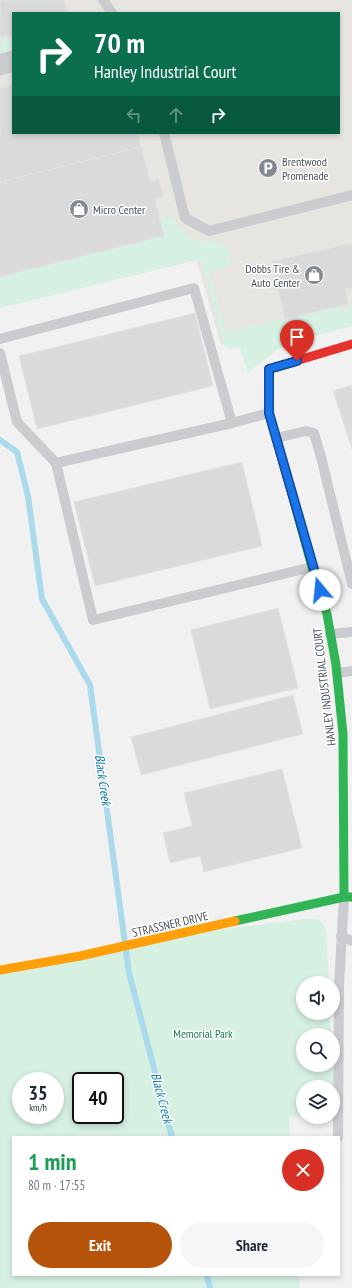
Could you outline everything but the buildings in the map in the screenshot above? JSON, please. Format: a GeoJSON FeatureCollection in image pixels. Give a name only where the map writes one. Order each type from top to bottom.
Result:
{"type":"FeatureCollection","features":[{"type":"Feature","properties":{"kind":"street"},"geometry":{"type":"LineString","coordinates":[[0,65],[12,61]]}},
{"type":"Feature","properties":{"kind":"street","name":"HANLEY INDUSTRIAL COURT"},"geometry":{"type":"LineString","coordinates":[[348,897],[343,829],[343,734],[336,673],[327,614],[269,413],[269,369],[352,344]]}},
{"type":"Feature","properties":{"kind":"street","name":"STRASSNER DRIVE"},"geometry":{"type":"LineString","coordinates":[[0,970],[80,956],[348,897]]}},
{"type":"Feature","properties":{"kind":"lane"},"geometry":{"type":"LineString","coordinates":[[103,0],[111,12]]}},
{"type":"Feature","properties":{"kind":"lane"},"geometry":{"type":"LineString","coordinates":[[164,134],[185,218],[209,232],[352,195]]}},
{"type":"Feature","properties":{"kind":"lane"},"geometry":{"type":"LineString","coordinates":[[0,339],[194,288],[232,423]]}},
{"type":"Feature","properties":{"kind":"lane"},"geometry":{"type":"LineString","coordinates":[[0,353],[17,422],[56,463],[93,620],[312,566]]}},
{"type":"Feature","properties":{"kind":"lane"},"geometry":{"type":"LineString","coordinates":[[56,463],[232,423],[269,413]]}},
{"type":"Feature","properties":{"kind":"lane"},"geometry":{"type":"LineString","coordinates":[[276,438],[306,431],[314,434],[321,456],[352,584]]}},
{"type":"Feature","properties":{"kind":"lane"},"geometry":{"type":"LineString","coordinates":[[330,634],[352,632]]}},
{"type":"Feature","properties":{"kind":"lane"},"geometry":{"type":"LineString","coordinates":[[336,673],[352,671]]}},
{"type":"Feature","properties":{"kind":"lane"},"geometry":{"type":"LineString","coordinates":[[343,829],[352,821]]}},
{"type":"Feature","properties":{"kind":"lane"},"geometry":{"type":"LineString","coordinates":[[338,1136],[339,986],[341,936],[348,897]]}},
{"type":"Feature","properties":{"kind":"lane"},"geometry":{"type":"LineString","coordinates":[[341,936],[352,941]]}},
{"type":"Feature","properties":{"kind":"shaded area"},"geometry":{"type":"Polygon","coordinates":[[[0,0],[352,0],[352,311],[221,345],[190,237],[0,279],[0,0]]]}},
{"type":"Feature","properties":{"kind":"green space"},"geometry":{"type":"Polygon","coordinates":[[[12,38],[12,49],[0,52],[0,41],[12,38]]]}},
{"type":"Feature","properties":{"kind":"green space"},"geometry":{"type":"Polygon","coordinates":[[[173,216],[185,233],[194,239],[205,242],[218,241],[229,249],[231,264],[210,273],[226,332],[340,307],[345,309],[352,303],[352,326],[299,340],[280,348],[248,373],[240,347],[229,349],[225,347],[201,259],[0,308],[0,277],[164,236],[160,220],[173,216]]]}},
{"type":"Feature","properties":{"kind":"green space","name":"Memorial Park"},"geometry":{"type":"Polygon","coordinates":[[[306,919],[317,919],[322,922],[326,932],[329,976],[296,976],[296,1020],[330,1020],[331,1028],[296,1028],[296,1072],[333,1072],[334,1080],[296,1080],[296,1116],[289,1117],[290,1136],[12,1136],[12,1276],[299,1276],[300,1288],[0,1288],[0,970],[172,935],[306,919]]]}},
{"type":"Feature","properties":{"kind":"waterway","name":"Black Creek"},"geometry":{"type":"LineString","coordinates":[[0,440],[17,452],[28,496],[42,599],[90,685],[129,973],[172,1136]]}},
{"type":"Feature","properties":{"kind":"waterway","name":"Black Creek"},"geometry":{"type":"LineString","coordinates":[[207,1276],[210,1288]]}},
{"type":"Feature","properties":{"kind":"traffic: fast"},"geometry":{"type":"LineString","coordinates":[[292,494],[312,567],[327,614],[336,665],[343,734],[344,897]]}},
{"type":"Feature","properties":{"kind":"traffic: fast"},"geometry":{"type":"LineString","coordinates":[[235,921],[344,897],[352,897]]}},
{"type":"Feature","properties":{"kind":"traffic: slow"},"geometry":{"type":"LineString","coordinates":[[0,970],[80,956],[235,921]]}},
{"type":"Feature","properties":{"kind":"traffic: jam"},"geometry":{"type":"LineString","coordinates":[[292,494],[269,413],[269,369],[352,344]]}},
{"type":"Feature","properties":{"kind":"place","name":"Brentwood Promenade"},"geometry":{"type":"Point","coordinates":[268,168]}},
{"type":"Feature","properties":{"kind":"place","name":"Micro Center"},"geometry":{"type":"Point","coordinates":[79,209]}},
{"type":"Feature","properties":{"kind":"place","name":"Dobbs Tire & Auto Center"},"geometry":{"type":"Point","coordinates":[314,275]}},
{"type":"Feature","properties":{"kind":"route"},"geometry":{"type":"LineString","coordinates":[[297,361],[269,369],[269,413],[320,590]]}}]}
